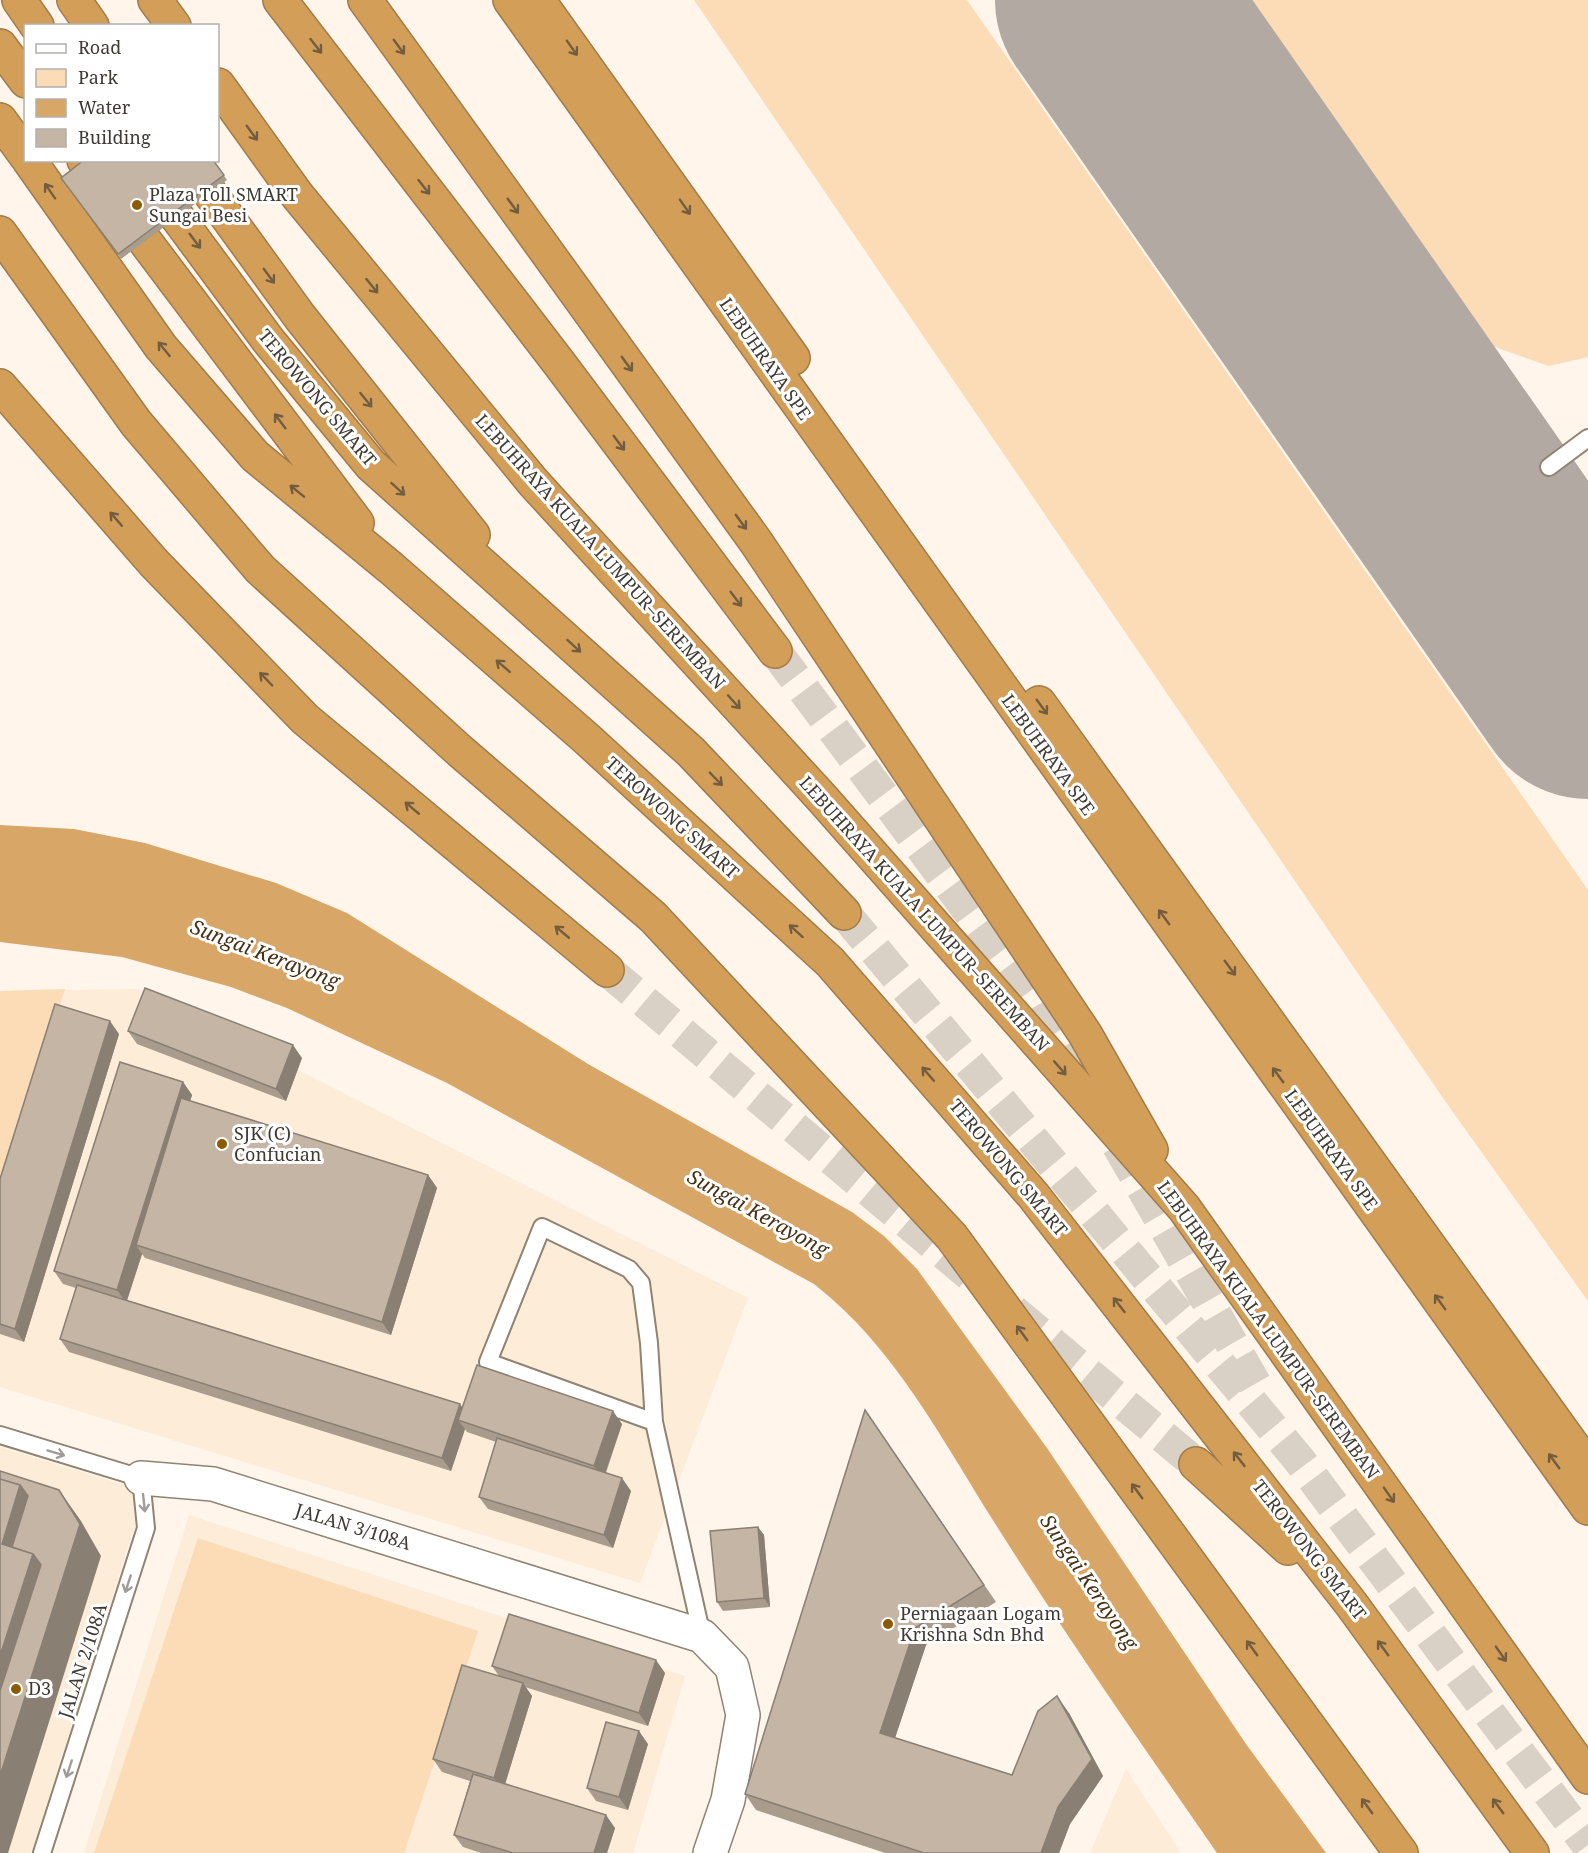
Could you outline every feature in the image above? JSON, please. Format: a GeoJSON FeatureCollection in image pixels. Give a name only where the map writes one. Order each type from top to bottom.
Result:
{"type":"FeatureCollection","features":[{"type":"Feature","properties":{"kind":"highway"},"geometry":{"type":"LineString","coordinates":[[19,0],[36,24]]}},
{"type":"Feature","properties":{"kind":"highway"},"geometry":{"type":"LineString","coordinates":[[74,0],[91,24]]}},
{"type":"Feature","properties":{"kind":"highway"},"geometry":{"type":"LineString","coordinates":[[155,0],[173,24]]}},
{"type":"Feature","properties":{"kind":"highway"},"geometry":{"type":"LineString","coordinates":[[280,0],[552,354],[775,651]]}},
{"type":"Feature","properties":{"kind":"highway"},"geometry":{"type":"LineString","coordinates":[[365,0],[756,542],[1085,1034],[1184,1208]]}},
{"type":"Feature","properties":{"kind":"highway","name":"LEBUHRAYA SPE"},"geometry":{"type":"LineString","coordinates":[[510,0],[1588,1508]]}},
{"type":"Feature","properties":{"kind":"highway","name":"LEBUHRAYA SPE"},"geometry":{"type":"LineString","coordinates":[[538,0],[1588,1467]]}},
{"type":"Feature","properties":{"kind":"highway"},"geometry":{"type":"LineString","coordinates":[[0,46],[24,78]]}},
{"type":"Feature","properties":{"kind":"highway","name":"LEBUHRAYA KUALA LUMPUR–SEREMBAN"},"geometry":{"type":"LineString","coordinates":[[219,87],[297,195],[533,482],[829,806],[1184,1208],[1588,1777]]}},
{"type":"Feature","properties":{"kind":"highway"},"geometry":{"type":"LineString","coordinates":[[0,120],[24,153]]}},
{"type":"Feature","properties":{"kind":"highway","name":"TEROWONG SMART"},"geometry":{"type":"LineString","coordinates":[[30,162],[162,347],[255,456],[391,568],[587,739],[830,962],[1033,1195],[1352,1605],[1532,1853]]}},
{"type":"Feature","properties":{"kind":"highway","name":"TEROWONG SMART"},"geometry":{"type":"LineString","coordinates":[[86,162],[391,568]]}},
{"type":"Feature","properties":{"kind":"highway","name":"TEROWONG SMART"},"geometry":{"type":"LineString","coordinates":[[136,162],[268,340],[371,465],[531,606],[691,752],[844,913]]}},
{"type":"Feature","properties":{"kind":"highway","name":"TEROWONG SMART"},"geometry":{"type":"LineString","coordinates":[[187,162],[300,317],[531,606]]}},
{"type":"Feature","properties":{"kind":"highway"},"geometry":{"type":"LineString","coordinates":[[0,233],[136,423],[260,569],[460,752],[653,917],[952,1237],[1401,1853]]}},
{"type":"Feature","properties":{"kind":"highway"},"geometry":{"type":"LineString","coordinates":[[0,386],[154,563],[305,719],[607,970]]}},
{"type":"Feature","properties":{"kind":"highway"},"geometry":{"type":"LineString","coordinates":[[1196,1464],[1352,1605]]}},
{"type":"Feature","properties":{"kind":"street","name":"JALAN 3/108A"},"geometry":{"type":"LineString","coordinates":[[141,1478],[213,1484],[702,1636]]}},
{"type":"Feature","properties":{"kind":"street"},"geometry":{"type":"LineString","coordinates":[[702,1636],[732,1666],[743,1715],[728,1800],[710,1853]]}},
{"type":"Feature","properties":{"kind":"lane"},"geometry":{"type":"LineString","coordinates":[[1549,467],[1588,438]]}},
{"type":"Feature","properties":{"kind":"lane"},"geometry":{"type":"LineString","coordinates":[[654,1422],[488,1362],[542,1227],[629,1269],[641,1283],[649,1342],[654,1422],[702,1636]]}},
{"type":"Feature","properties":{"kind":"lane","name":"JALAN 3/108A"},"geometry":{"type":"LineString","coordinates":[[0,1436],[141,1478]]}},
{"type":"Feature","properties":{"kind":"lane","name":"JALAN 2/108A"},"geometry":{"type":"LineString","coordinates":[[42,1853],[146,1528],[141,1478]]}},
{"type":"Feature","properties":{"kind":"shaded area","name":"SJK (C) Confucian"},"geometry":{"type":"Polygon","coordinates":[[[138,989],[748,1298],[640,1583],[0,1387],[0,991],[138,989]]]}},
{"type":"Feature","properties":{"kind":"shaded area"},"geometry":{"type":"Polygon","coordinates":[[[0,1447],[131,1487],[135,1525],[31,1853],[0,1853],[0,1447]]]}},
{"type":"Feature","properties":{"kind":"shaded area"},"geometry":{"type":"Polygon","coordinates":[[[189,1515],[685,1676],[633,1853],[84,1853],[189,1515]]]}},
{"type":"Feature","properties":{"kind":"shaded area"},"geometry":{"type":"Polygon","coordinates":[[[1126,1769],[1181,1853],[1090,1853],[1126,1769]]]}},
{"type":"Feature","properties":{"kind":"green space"},"geometry":{"type":"Polygon","coordinates":[[[694,0],[967,0],[1588,890],[1588,1301],[1445,1101],[694,0]]]}},
{"type":"Feature","properties":{"kind":"green space"},"geometry":{"type":"Polygon","coordinates":[[[1242,0],[1588,0],[1588,357],[1549,366],[1481,342],[1242,0]]]}},
{"type":"Feature","properties":{"kind":"green space"},"geometry":{"type":"Polygon","coordinates":[[[65,989],[0,1187],[0,991],[65,989]]]}},
{"type":"Feature","properties":{"kind":"green space"},"geometry":{"type":"Polygon","coordinates":[[[198,1538],[478,1631],[404,1853],[94,1853],[198,1538]]]}},
{"type":"Feature","properties":{"kind":"water","name":"Sungai Kerayong"},"geometry":{"type":"Polygon","coordinates":[[[0,825],[74,829],[145,843],[276,883],[347,913],[588,1064],[852,1212],[884,1236],[917,1269],[1047,1448],[1246,1744],[1326,1853],[1217,1853],[1050,1608],[915,1396],[869,1336],[814,1284],[447,1083],[287,1008],[231,987],[122,957],[0,942],[0,825]]]}},
{"type":"Feature","properties":{"kind":"building","name":"Plaza Toll SMART Sungai Besi"},"geometry":{"type":"Polygon","coordinates":[[[81,162],[214,162],[224,175],[118,254],[61,178],[81,162]]]}},
{"type":"Feature","properties":{"kind":"building"},"geometry":{"type":"Polygon","coordinates":[[[145,988],[293,1045],[276,1089],[128,1031],[145,988]]]}},
{"type":"Feature","properties":{"kind":"building"},"geometry":{"type":"Polygon","coordinates":[[[55,1004],[110,1021],[15,1329],[0,1324],[0,1179],[55,1004]]]}},
{"type":"Feature","properties":{"kind":"building"},"geometry":{"type":"Polygon","coordinates":[[[120,1062],[183,1082],[117,1290],[54,1271],[120,1062]]]}},
{"type":"Feature","properties":{"kind":"building"},"geometry":{"type":"Polygon","coordinates":[[[181,1098],[428,1175],[382,1322],[136,1245],[181,1098]]]}},
{"type":"Feature","properties":{"kind":"building"},"geometry":{"type":"Polygon","coordinates":[[[77,1285],[460,1404],[442,1458],[60,1339],[77,1285]]]}},
{"type":"Feature","properties":{"kind":"building"},"geometry":{"type":"Polygon","coordinates":[[[477,1365],[613,1411],[594,1466],[458,1420],[477,1365]]]}},
{"type":"Feature","properties":{"kind":"building","name":"Perniagaan Logam Krishna Sdn Bhd"},"geometry":{"type":"Polygon","coordinates":[[[865,1410],[984,1585],[915,1628],[880,1733],[1012,1775],[1038,1711],[1057,1696],[1092,1759],[1058,1807],[1041,1853],[924,1853],[745,1794],[865,1410]]]}},
{"type":"Feature","properties":{"kind":"building"},"geometry":{"type":"Polygon","coordinates":[[[497,1438],[622,1478],[604,1535],[479,1497],[497,1438]]]}},
{"type":"Feature","properties":{"kind":"building"},"geometry":{"type":"Polygon","coordinates":[[[0,1471],[59,1490],[80,1524],[0,1776],[0,1691],[41,1565],[33,1554],[12,1547],[28,1496],[20,1485],[0,1479],[0,1471]]]}},
{"type":"Feature","properties":{"kind":"building"},"geometry":{"type":"Polygon","coordinates":[[[0,1479],[20,1485],[2,1544],[33,1554],[0,1656],[0,1479]]]}},
{"type":"Feature","properties":{"kind":"building"},"geometry":{"type":"Polygon","coordinates":[[[758,1527],[764,1598],[717,1602],[710,1531],[758,1527]]]}},
{"type":"Feature","properties":{"kind":"building"},"geometry":{"type":"Polygon","coordinates":[[[509,1614],[656,1660],[639,1713],[492,1666],[509,1614]]]}},
{"type":"Feature","properties":{"kind":"building"},"geometry":{"type":"Polygon","coordinates":[[[462,1665],[523,1683],[494,1778],[433,1759],[462,1665]]]}},
{"type":"Feature","properties":{"kind":"building"},"geometry":{"type":"Polygon","coordinates":[[[606,1722],[639,1731],[619,1797],[587,1788],[606,1722]]]}},
{"type":"Feature","properties":{"kind":"building"},"geometry":{"type":"Polygon","coordinates":[[[473,1774],[606,1815],[594,1853],[513,1853],[454,1835],[473,1774]]]}},
{"type":"Feature","properties":{"kind":"runway"},"geometry":{"type":"LineString","coordinates":[[1111,0],[1588,683]]}},
{"type":"Feature","properties":{"kind":"tunnel"},"geometry":{"type":"LineString","coordinates":[[775,651],[1035,1000],[1081,1079]]}},
{"type":"Feature","properties":{"kind":"tunnel"},"geometry":{"type":"LineString","coordinates":[[844,913],[1300,1461],[1588,1845]]}},
{"type":"Feature","properties":{"kind":"tunnel"},"geometry":{"type":"LineString","coordinates":[[607,970],[976,1280]]}},
{"type":"Feature","properties":{"kind":"tunnel"},"geometry":{"type":"LineString","coordinates":[[1118,1145],[1255,1384]]}},
{"type":"Feature","properties":{"kind":"tunnel"},"geometry":{"type":"LineString","coordinates":[[1013,1311],[1196,1464]]}},
{"type":"Feature","properties":{"kind":"place","name":"Plaza Toll SMART Sungai Besi"},"geometry":{"type":"Point","coordinates":[137,205]}},
{"type":"Feature","properties":{"kind":"place","name":"SJK (C) Confucian"},"geometry":{"type":"Point","coordinates":[222,1144]}},
{"type":"Feature","properties":{"kind":"place","name":"Perniagaan Logam Krishna Sdn Bhd"},"geometry":{"type":"Point","coordinates":[888,1624]}},
{"type":"Feature","properties":{"kind":"place","name":"D3"},"geometry":{"type":"Point","coordinates":[16,1689]}}]}
